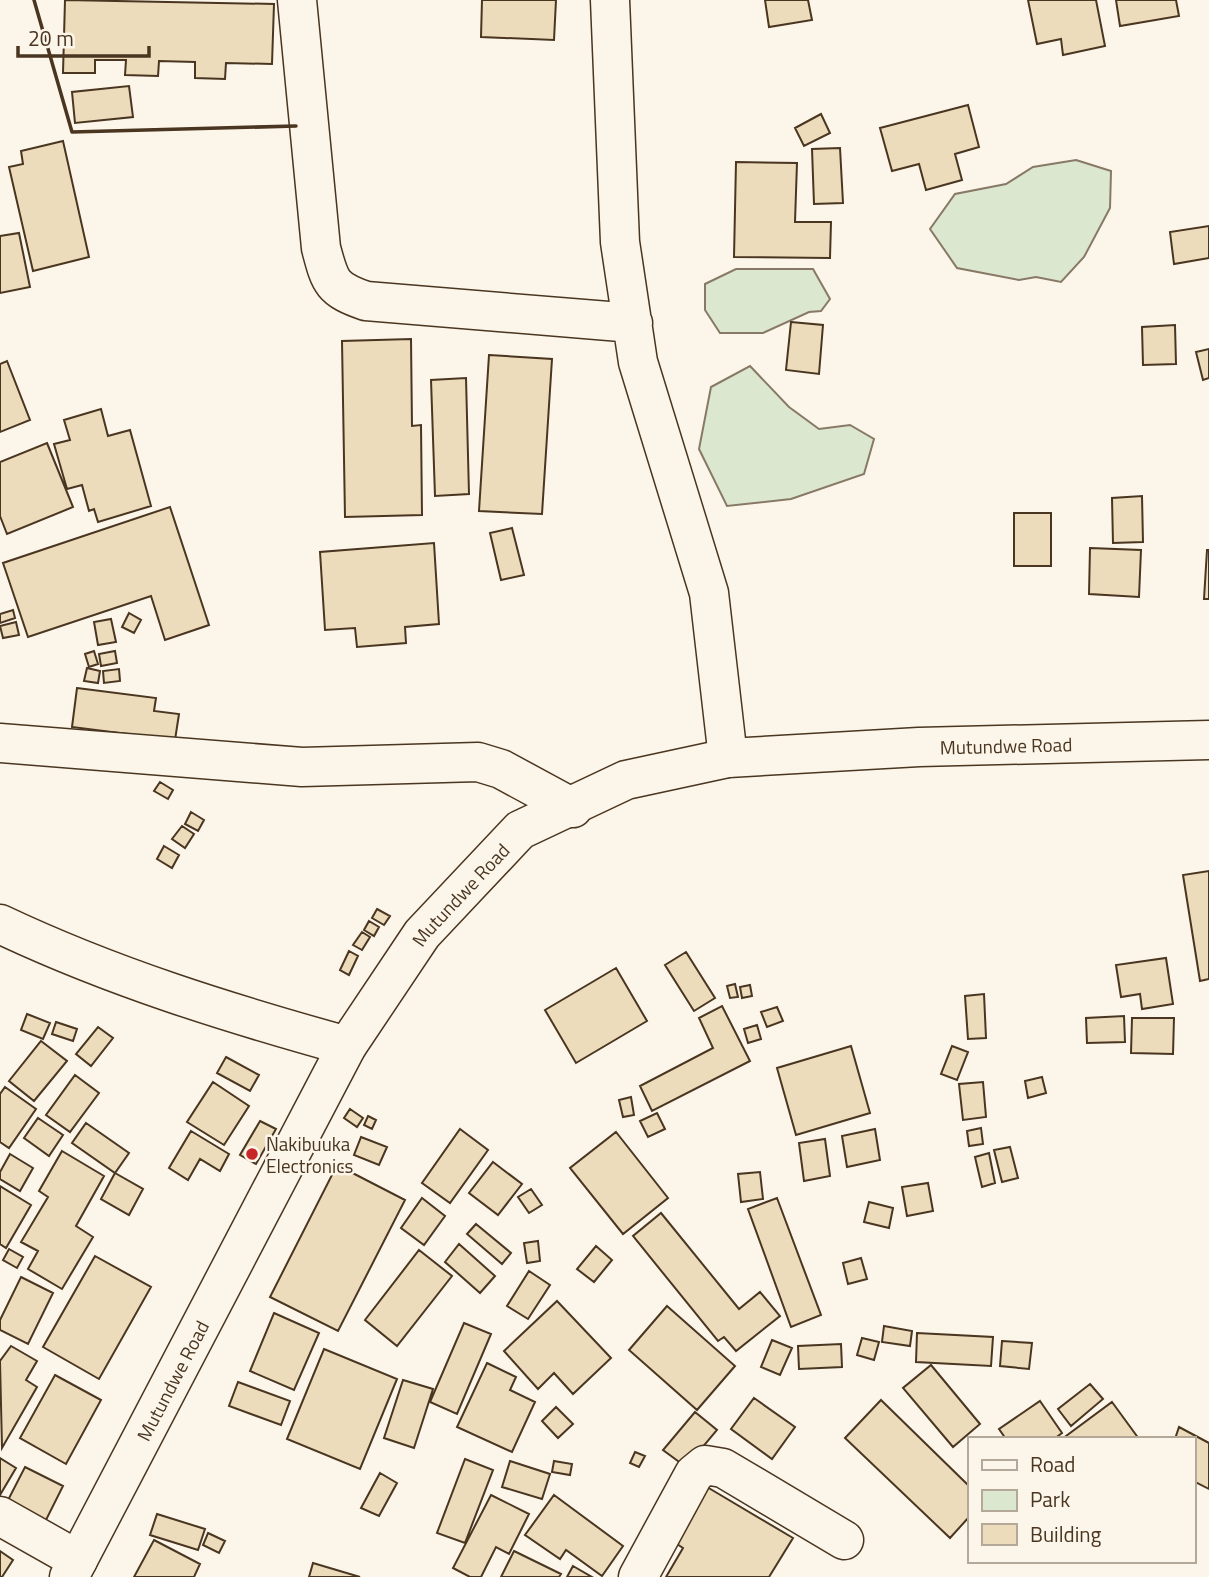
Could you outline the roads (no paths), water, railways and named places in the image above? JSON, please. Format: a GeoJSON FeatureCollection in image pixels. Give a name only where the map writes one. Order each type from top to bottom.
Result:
{"type":"FeatureCollection","features":[{"type":"Feature","properties":{"kind":"street"},"geometry":{"type":"LineString","coordinates":[[297,0],[321,248],[330,281],[343,293],[366,301],[633,323]]}},
{"type":"Feature","properties":{"kind":"street"},"geometry":{"type":"LineString","coordinates":[[610,0],[621,242],[638,362],[709,593],[728,758]]}},
{"type":"Feature","properties":{"kind":"street"},"geometry":{"type":"LineString","coordinates":[[1,737],[302,768],[478,762],[501,769],[573,808]]}},
{"type":"Feature","properties":{"kind":"street","name":"Mutundwe Road"},"geometry":{"type":"LineString","coordinates":[[74,1568],[347,1046],[422,934],[520,830],[573,808],[626,780],[728,758],[919,747],[1209,740]]}},
{"type":"Feature","properties":{"kind":"street"},"geometry":{"type":"LineString","coordinates":[[0,924],[76,960],[228,1013],[347,1046]]}},
{"type":"Feature","properties":{"kind":"street"},"geometry":{"type":"LineString","coordinates":[[638,1577],[694,1474],[705,1465],[723,1468],[844,1540]]}},
{"type":"Feature","properties":{"kind":"street"},"geometry":{"type":"LineString","coordinates":[[0,1516],[74,1568]]}},
{"type":"Feature","properties":{"kind":"place","name":"Nakibuuka Electronics"},"geometry":{"type":"Point","coordinates":[252,1154]}}]}
